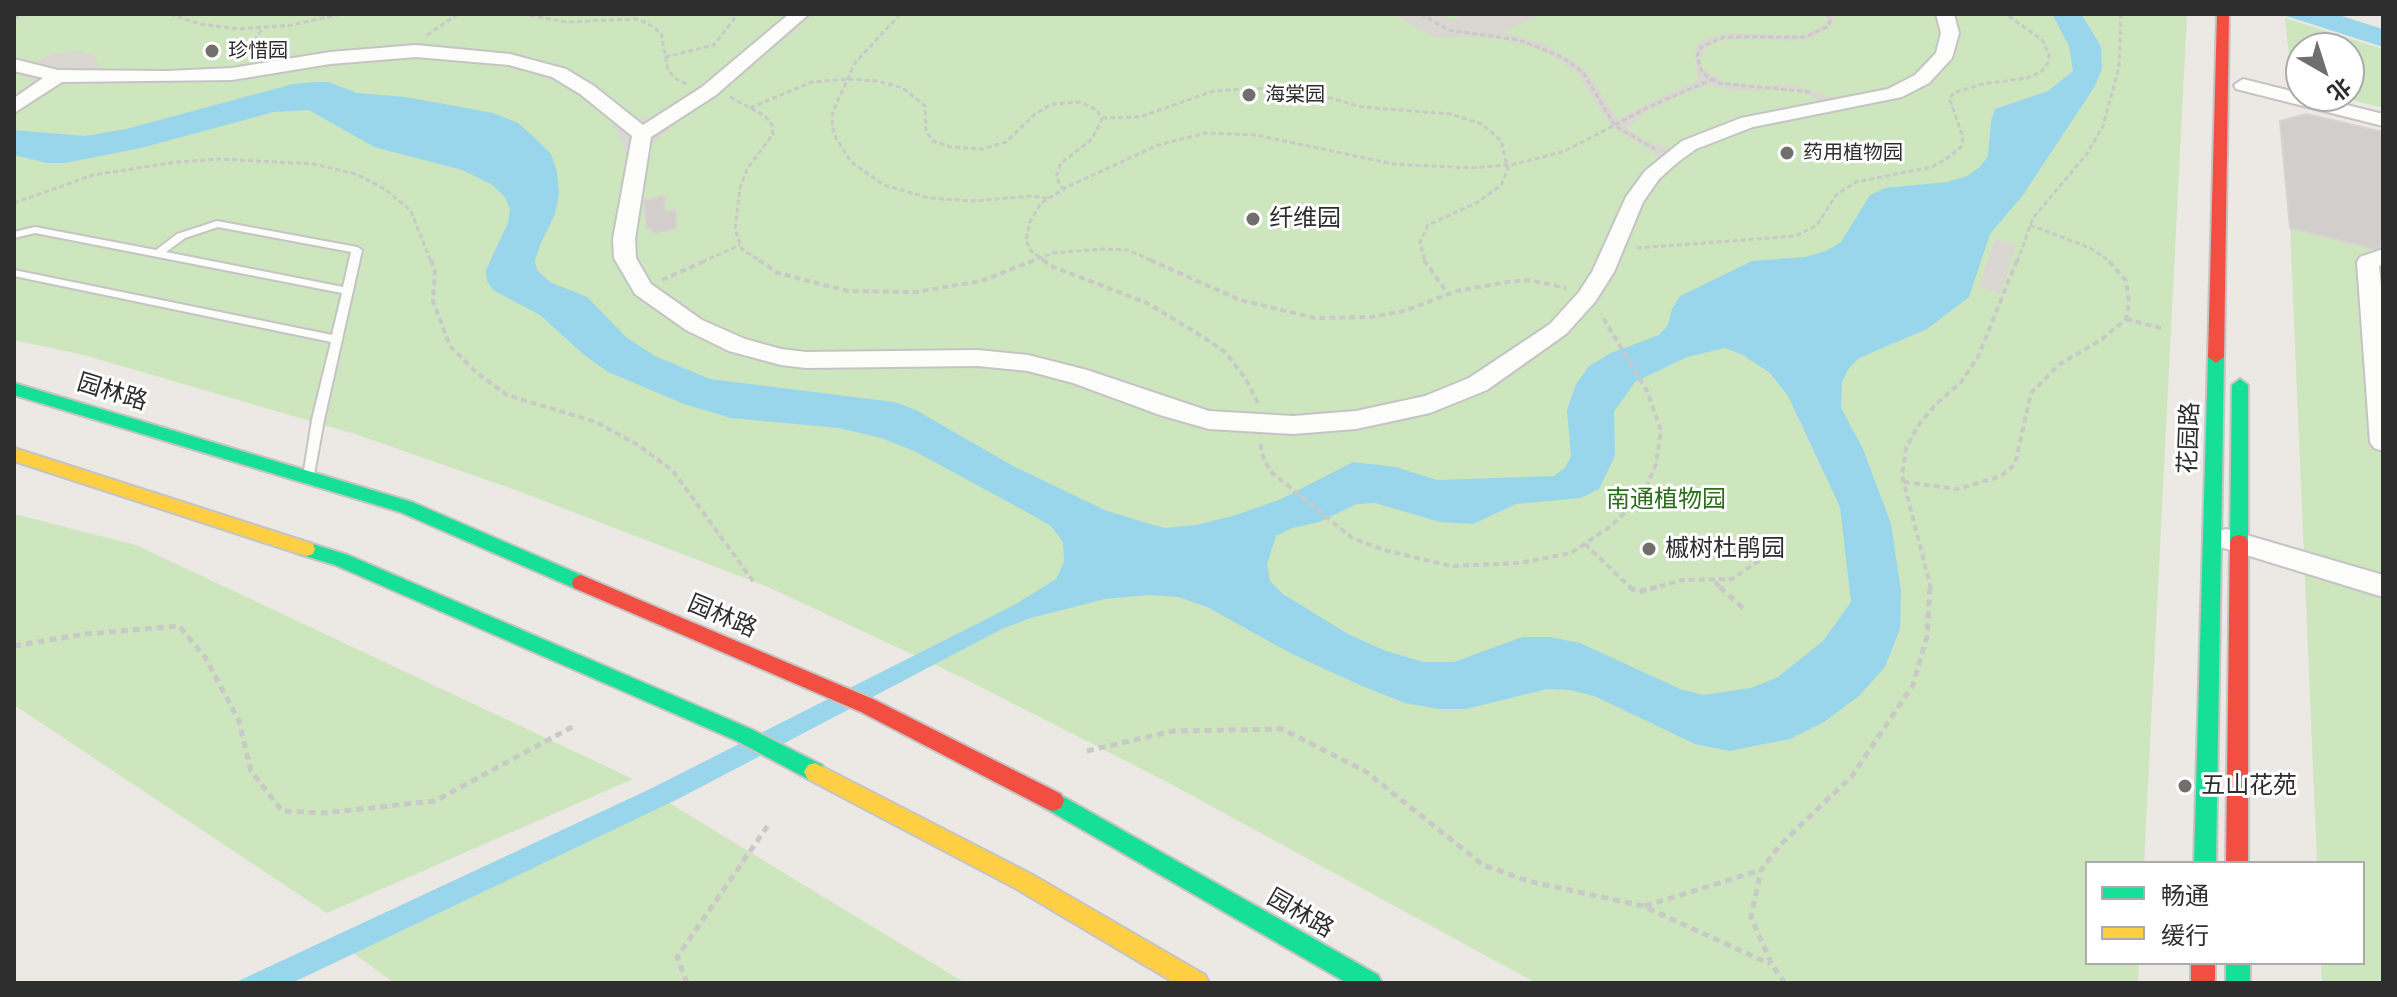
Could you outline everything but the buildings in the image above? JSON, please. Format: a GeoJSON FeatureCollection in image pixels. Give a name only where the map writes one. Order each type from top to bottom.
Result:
{"type":"FeatureCollection","features":[{"type":"Feature","properties":{"kind":"main road","name":"花园路"},"geometry":{"type":"LineString","coordinates":[[2205,861],[2223,14]]}},
{"type":"Feature","properties":{"kind":"main road","name":"花园路"},"geometry":{"type":"LineString","coordinates":[[2237,861],[2240,369]]}},
{"type":"Feature","properties":{"kind":"main road","name":"园林路"},"geometry":{"type":"LineString","coordinates":[[14,389],[406,507],[868,706],[1082,816],[1370,983]]}},
{"type":"Feature","properties":{"kind":"main road"},"geometry":{"type":"LineString","coordinates":[[14,454],[341,560],[744,735],[1023,881],[1197,983]]}},
{"type":"Feature","properties":{"kind":"street"},"geometry":{"type":"LineString","coordinates":[[800,14],[709,91],[642,134],[624,239],[625,258],[643,289],[694,325],[737,345],[781,357],[903,361],[978,358],[1028,363],[1079,376],[1196,416],[1293,425],[1356,420],[1430,404],[1478,384],[1558,329],[1587,297],[1615,246],[1633,202],[1652,175],[1671,158],[1689,145],[1748,122],[1895,93],[1922,79],[1945,54],[1950,33],[1945,14]]}},
{"type":"Feature","properties":{"kind":"street"},"geometry":{"type":"LineString","coordinates":[[14,65],[58,76],[166,77],[232,74],[330,58],[416,51],[462,53],[510,60],[559,73],[587,90],[642,134]]}},
{"type":"Feature","properties":{"kind":"street"},"geometry":{"type":"LineString","coordinates":[[14,107],[58,76]]}},
{"type":"Feature","properties":{"kind":"street"},"geometry":{"type":"LineString","coordinates":[[2243,85],[2383,120]]}},
{"type":"Feature","properties":{"kind":"street"},"geometry":{"type":"LineString","coordinates":[[2383,256],[2368,262],[2383,442]]}},
{"type":"Feature","properties":{"kind":"street"},"geometry":{"type":"LineString","coordinates":[[2211,535],[2383,586]]}},
{"type":"Feature","properties":{"kind":"lane"},"geometry":{"type":"LineString","coordinates":[[158,254],[181,236],[217,224],[357,250],[318,420],[309,477]]}},
{"type":"Feature","properties":{"kind":"lane"},"geometry":{"type":"LineString","coordinates":[[14,235],[35,230],[348,291]]}},
{"type":"Feature","properties":{"kind":"lane"},"geometry":{"type":"LineString","coordinates":[[14,273],[336,339]]}},
{"type":"Feature","properties":{"kind":"path"},"geometry":{"type":"LineString","coordinates":[[14,18],[25,14]]}},
{"type":"Feature","properties":{"kind":"path"},"geometry":{"type":"LineString","coordinates":[[170,14],[200,24],[250,29],[292,25],[341,14]]}},
{"type":"Feature","properties":{"kind":"path"},"geometry":{"type":"LineString","coordinates":[[416,51],[430,32],[458,14]]}},
{"type":"Feature","properties":{"kind":"path"},"geometry":{"type":"LineString","coordinates":[[522,14],[566,22],[636,19],[661,33],[668,70],[676,79],[765,116],[772,125],[773,134],[747,169],[740,188],[735,229],[740,245],[768,267],[803,281],[848,291],[895,294],[981,281],[1040,258],[1064,251],[1128,250],[1240,300],[1315,318],[1372,317],[1404,311],[1480,286],[1529,280],[1558,285],[1587,297],[1595,303],[1641,380],[1661,430],[1656,464],[1643,495],[1611,526],[1571,553],[1520,563],[1451,566],[1384,550],[1352,538],[1329,522],[1270,471],[1261,452],[1258,404],[1245,378],[1225,352],[1147,303],[1079,279],[1040,258],[1031,251],[1026,240],[1030,222],[1041,203],[1063,189],[1158,145],[1206,133],[1256,135],[1393,164],[1460,168],[1507,165],[1565,151],[1653,105],[1711,80]]}},
{"type":"Feature","properties":{"kind":"path"},"geometry":{"type":"LineString","coordinates":[[665,57],[714,45],[738,14]]}},
{"type":"Feature","properties":{"kind":"path"},"geometry":{"type":"LineString","coordinates":[[900,14],[870,44],[846,79],[833,111],[832,125],[836,138],[851,162],[884,185],[929,198],[953,201],[1031,196],[1048,198]]}},
{"type":"Feature","properties":{"kind":"path"},"geometry":{"type":"LineString","coordinates":[[1421,14],[1448,30],[1519,40],[1560,56],[1583,72],[1615,126],[1671,158]]}},
{"type":"Feature","properties":{"kind":"path"},"geometry":{"type":"LineString","coordinates":[[1828,14],[1830,22],[1827,27],[1804,37],[1776,39],[1737,35],[1709,41],[1701,47],[1697,56],[1702,73],[1711,80],[1738,87],[1803,89],[1838,105]]}},
{"type":"Feature","properties":{"kind":"path"},"geometry":{"type":"LineString","coordinates":[[1615,246],[1647,248],[1796,236],[1817,225],[1836,195],[1856,182],[1932,167],[1949,157],[1961,147],[1963,137],[1949,98],[1975,85],[2027,78],[2041,72],[2048,63],[2049,54],[2042,40],[2006,14]]}},
{"type":"Feature","properties":{"kind":"path"},"geometry":{"type":"LineString","coordinates":[[1785,983],[1772,965],[1751,917],[1761,870],[1780,845],[1852,776],[1913,685],[1927,636],[1932,594],[1904,482],[1906,448],[1918,426],[1935,405],[1961,382],[1978,357],[2030,225],[2086,155],[2103,126],[2119,67],[2121,14]]}},
{"type":"Feature","properties":{"kind":"path"},"geometry":{"type":"LineString","coordinates":[[750,108],[812,82],[846,79],[877,81],[913,93],[925,106],[928,136],[951,147],[983,149],[1006,142],[1035,114],[1060,102],[1090,105],[1102,118],[1148,116],[1195,96],[1225,89],[1298,89],[1362,107],[1431,111],[1468,118],[1482,124],[1501,141],[1507,165],[1501,185],[1491,194],[1435,221],[1422,233],[1422,255],[1436,282],[1448,294]]}},
{"type":"Feature","properties":{"kind":"path"},"geometry":{"type":"LineString","coordinates":[[1063,189],[1058,185],[1057,170],[1067,156],[1092,139],[1102,118]]}},
{"type":"Feature","properties":{"kind":"path"},"geometry":{"type":"LineString","coordinates":[[14,203],[93,175],[177,162],[219,159],[314,164],[356,174],[385,189],[411,211],[435,271],[433,301],[450,346],[477,373],[507,395],[596,422],[638,445],[673,471],[753,581]]}},
{"type":"Feature","properties":{"kind":"path"},"geometry":{"type":"LineString","coordinates":[[1904,482],[1958,489],[2001,476],[2015,464],[2031,393],[2053,370],[2101,340],[2126,319],[2129,302],[2126,281],[2114,264],[2090,248],[2030,225]]}},
{"type":"Feature","properties":{"kind":"path"},"geometry":{"type":"LineString","coordinates":[[643,289],[740,245]]}},
{"type":"Feature","properties":{"kind":"path"},"geometry":{"type":"LineString","coordinates":[[2126,319],[2164,329]]}},
{"type":"Feature","properties":{"kind":"path"},"geometry":{"type":"LineString","coordinates":[[1585,543],[1627,586],[1638,592],[1682,580],[1732,579],[1763,558]]}},
{"type":"Feature","properties":{"kind":"path"},"geometry":{"type":"LineString","coordinates":[[1715,581],[1732,602],[1745,610]]}},
{"type":"Feature","properties":{"kind":"path"},"geometry":{"type":"LineString","coordinates":[[14,646],[85,634],[179,626],[205,657],[239,721],[251,771],[282,811],[324,813],[435,801],[574,726]]}},
{"type":"Feature","properties":{"kind":"path"},"geometry":{"type":"LineString","coordinates":[[1087,751],[1173,731],[1282,729],[1365,771],[1396,799],[1483,865],[1528,881],[1643,906],[1772,965]]}},
{"type":"Feature","properties":{"kind":"path"},"geometry":{"type":"LineString","coordinates":[[687,983],[677,957],[769,824]]}},
{"type":"Feature","properties":{"kind":"path"},"geometry":{"type":"LineString","coordinates":[[1643,906],[1761,870]]}},
{"type":"Feature","properties":{"kind":"green space","name":"南通植物园"},"geometry":{"type":"Polygon","coordinates":[[[14,14],[2187,14],[2144,861],[2085,861],[2085,965],[2139,965],[2138,983],[1536,983],[1167,782],[963,678],[768,587],[521,492],[358,435],[84,355],[14,340],[14,14]]]}},
{"type":"Feature","properties":{"kind":"green space"},"geometry":{"type":"Polygon","coordinates":[[[2285,18],[2329,32],[2286,32],[2285,18]]]}},
{"type":"Feature","properties":{"kind":"green space"},"geometry":{"type":"Polygon","coordinates":[[[2365,43],[2383,49],[2383,108],[2365,103],[2365,43]]]}},
{"type":"Feature","properties":{"kind":"green space"},"geometry":{"type":"Polygon","coordinates":[[[2290,228],[2371,248],[2383,361],[2383,983],[2322,983],[2321,965],[2365,965],[2365,861],[2317,861],[2290,228]]]}},
{"type":"Feature","properties":{"kind":"green space"},"geometry":{"type":"Polygon","coordinates":[[[14,514],[136,545],[633,779],[327,913],[14,705],[14,514]]]}},
{"type":"Feature","properties":{"kind":"green space"},"geometry":{"type":"Polygon","coordinates":[[[661,798],[965,983],[394,983],[337,941],[661,798]]]}},
{"type":"Feature","properties":{"kind":"shaded area"},"geometry":{"type":"Polygon","coordinates":[[[789,14],[809,14],[795,31],[688,112],[650,145],[632,219],[633,256],[645,279],[669,301],[737,339],[790,353],[877,356],[975,349],[1025,354],[1080,368],[1188,404],[1239,415],[1333,417],[1397,404],[1470,377],[1548,327],[1589,281],[1615,219],[1635,186],[1659,160],[1651,150],[1612,127],[1577,73],[1551,55],[1498,38],[1434,37],[1393,14],[1442,14],[1451,20],[1467,14],[1543,14],[1502,32],[1546,45],[1582,68],[1594,81],[1617,119],[1698,80],[1695,51],[1698,43],[1708,38],[1735,33],[1801,36],[1818,29],[1827,21],[1826,14],[1832,14],[1834,22],[1829,28],[1811,38],[1791,41],[1750,38],[1721,40],[1706,47],[1700,59],[1703,69],[1726,83],[1764,87],[1792,84],[1842,101],[1895,87],[1927,67],[1939,51],[1943,32],[1938,14],[1953,14],[1956,35],[1952,54],[1943,69],[1914,90],[1865,105],[1753,124],[1724,134],[1677,159],[1656,179],[1613,273],[1591,307],[1542,354],[1484,390],[1441,409],[1356,426],[1294,430],[1240,430],[1161,417],[1082,385],[1033,372],[984,366],[849,369],[774,363],[734,351],[687,330],[634,289],[619,261],[616,232],[626,178],[626,152],[616,130],[607,115],[583,93],[554,77],[488,60],[416,55],[335,61],[241,76],[166,83],[68,82],[55,85],[14,113],[14,101],[32,82],[30,78],[14,72],[14,60],[28,64],[58,53],[79,51],[95,56],[99,65],[95,72],[183,72],[230,70],[392,49],[471,49],[542,63],[590,85],[631,118],[651,119],[676,110],[789,14]],[[1707,85],[1639,116],[1627,129],[1645,140],[1670,148],[1748,117],[1818,103],[1811,95],[1795,90],[1741,91],[1707,85]]]}},
{"type":"Feature","properties":{"kind":"shaded area"},"geometry":{"type":"Polygon","coordinates":[[[1995,239],[2016,245],[2000,294],[1979,286],[1995,239]]]}},
{"type":"Feature","properties":{"kind":"water"},"geometry":{"type":"Polygon","coordinates":[[[2052,14],[2081,14],[2101,47],[2102,69],[2095,86],[2023,195],[1990,234],[1969,297],[1927,329],[1859,358],[1842,382],[1841,408],[1863,449],[1891,524],[1901,591],[1900,629],[1885,667],[1859,696],[1824,722],[1790,739],[1729,751],[1695,744],[1594,696],[1570,690],[1547,689],[1466,709],[1438,709],[1405,703],[1362,686],[1292,654],[1207,607],[1178,597],[1148,595],[1105,599],[1031,618],[1002,629],[678,799],[292,983],[234,983],[650,789],[1016,604],[1056,579],[1064,562],[1063,542],[1051,526],[1023,510],[914,451],[881,438],[839,428],[731,418],[684,404],[608,372],[540,315],[493,290],[487,281],[486,270],[508,223],[510,209],[505,197],[491,184],[462,170],[374,147],[309,110],[274,112],[141,148],[65,163],[47,163],[14,155],[14,130],[85,136],[126,129],[293,84],[316,82],[328,82],[357,93],[406,97],[493,113],[518,123],[533,136],[551,154],[557,172],[559,194],[555,214],[540,245],[535,261],[537,270],[550,282],[587,297],[626,337],[655,356],[710,379],[894,402],[916,410],[1013,466],[1107,511],[1164,528],[1196,525],[1233,516],[1281,499],[1353,462],[1396,467],[1437,480],[1554,476],[1565,468],[1571,456],[1567,410],[1576,384],[1589,366],[1611,353],[1659,335],[1668,325],[1672,309],[1680,296],[1752,261],[1805,257],[1826,251],[1841,242],[1870,195],[1885,188],[1947,182],[1967,176],[1980,167],[1988,156],[1995,109],[2048,91],[2073,71],[2069,46],[2052,14]],[[1725,348],[1687,357],[1635,382],[1614,412],[1615,456],[1599,489],[1581,498],[1516,504],[1473,524],[1440,522],[1375,503],[1357,504],[1319,522],[1292,528],[1276,536],[1267,564],[1270,581],[1283,594],[1348,634],[1386,651],[1424,662],[1454,662],[1522,637],[1550,637],[1580,643],[1680,689],[1703,695],[1751,688],[1778,677],[1823,641],[1851,602],[1840,507],[1788,396],[1770,373],[1743,355],[1725,348]]]}},
{"type":"Feature","properties":{"kind":"water"},"geometry":{"type":"Polygon","coordinates":[[[2280,14],[2335,14],[2383,29],[2383,47],[2365,41],[2365,32],[2336,32],[2280,14]]]}},
{"type":"Feature","properties":{"kind":"traffic: fast"},"geometry":{"type":"LineString","coordinates":[[2205,861],[2216,357]]}},
{"type":"Feature","properties":{"kind":"traffic: fast"},"geometry":{"type":"LineString","coordinates":[[2239,542],[2240,385]]}},
{"type":"Feature","properties":{"kind":"traffic: fast"},"geometry":{"type":"LineString","coordinates":[[14,389],[406,507],[581,583]]}},
{"type":"Feature","properties":{"kind":"traffic: fast"},"geometry":{"type":"LineString","coordinates":[[306,549],[341,560],[744,735],[815,772]]}},
{"type":"Feature","properties":{"kind":"traffic: fast"},"geometry":{"type":"LineString","coordinates":[[1053,801],[1370,983]]}},
{"type":"Feature","properties":{"kind":"traffic: fast"},"geometry":{"type":"LineString","coordinates":[[2238,965],[2238,983]]}},
{"type":"Feature","properties":{"kind":"traffic: slow"},"geometry":{"type":"LineString","coordinates":[[14,454],[306,549]]}},
{"type":"Feature","properties":{"kind":"traffic: slow"},"geometry":{"type":"LineString","coordinates":[[815,772],[1023,881],[1197,983]]}},
{"type":"Feature","properties":{"kind":"traffic: jam"},"geometry":{"type":"LineString","coordinates":[[2216,357],[2223,14]]}},
{"type":"Feature","properties":{"kind":"traffic: jam"},"geometry":{"type":"LineString","coordinates":[[2237,861],[2239,542]]}},
{"type":"Feature","properties":{"kind":"traffic: jam"},"geometry":{"type":"LineString","coordinates":[[581,583],[868,706],[1053,801]]}},
{"type":"Feature","properties":{"kind":"traffic: jam"},"geometry":{"type":"LineString","coordinates":[[2203,965],[2203,983]]}},
{"type":"Feature","properties":{"kind":"place","name":"珍惜园"},"geometry":{"type":"Point","coordinates":[212,51]}},
{"type":"Feature","properties":{"kind":"place","name":"海棠园"},"geometry":{"type":"Point","coordinates":[1249,95]}},
{"type":"Feature","properties":{"kind":"place","name":"药用植物园"},"geometry":{"type":"Point","coordinates":[1787,153]}},
{"type":"Feature","properties":{"kind":"place","name":"纤维园"},"geometry":{"type":"Point","coordinates":[1253,219]}},
{"type":"Feature","properties":{"kind":"place","name":"槭树杜鹃园"},"geometry":{"type":"Point","coordinates":[1649,549]}},
{"type":"Feature","properties":{"kind":"place","name":"五山花苑"},"geometry":{"type":"Point","coordinates":[2185,786]}}]}
